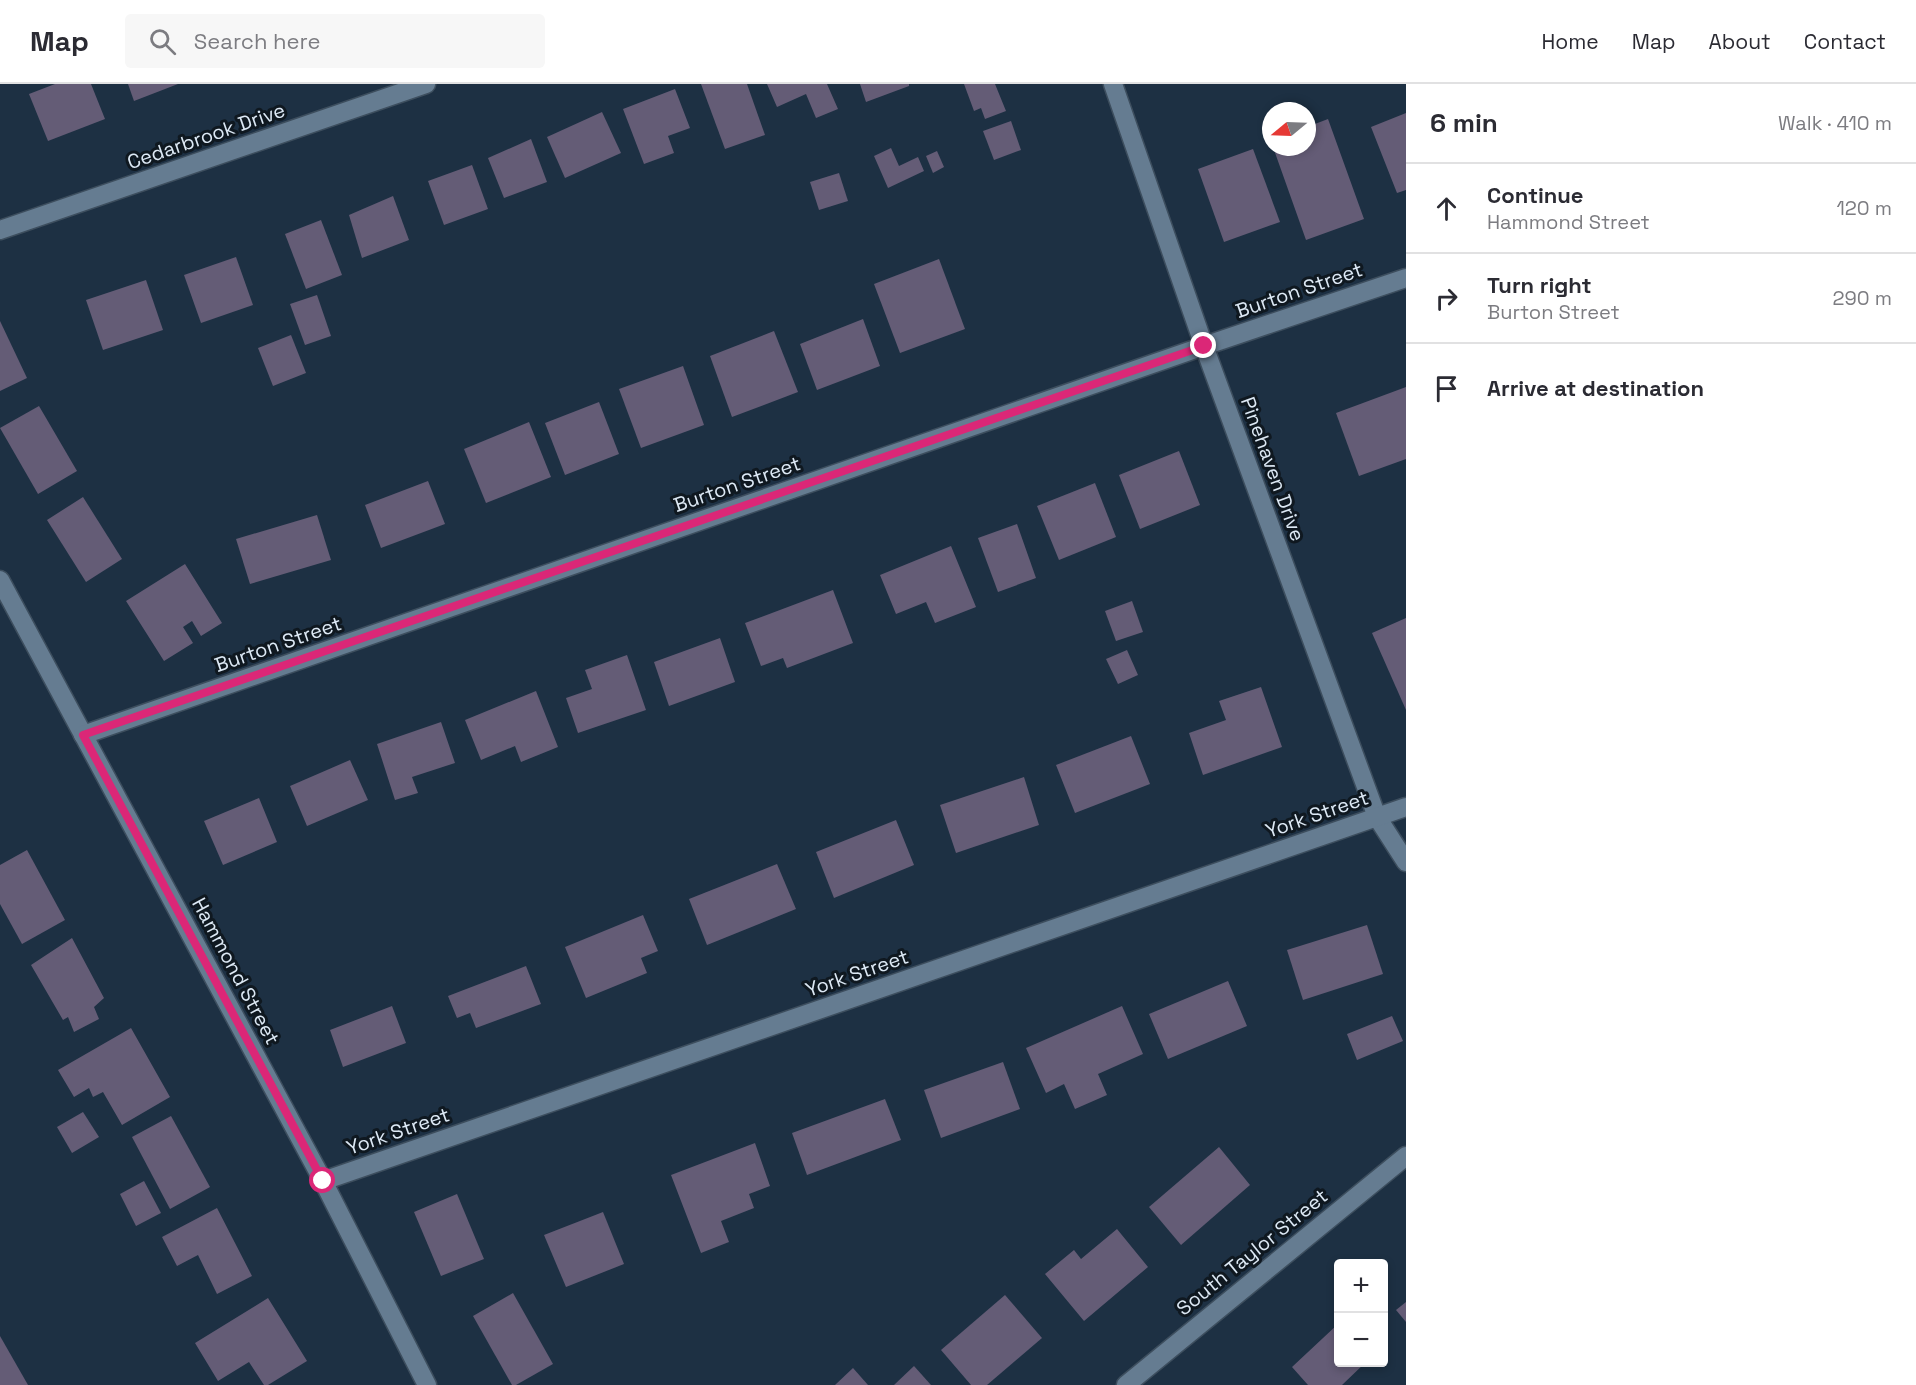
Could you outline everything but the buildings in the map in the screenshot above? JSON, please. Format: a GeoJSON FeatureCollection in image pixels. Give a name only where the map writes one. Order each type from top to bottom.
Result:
{"type":"FeatureCollection","features":[{"type":"Feature","properties":{"kind":"street","name":"Cedarbrook Drive"},"geometry":{"type":"LineString","coordinates":[[0,230],[426,84]]}},
{"type":"Feature","properties":{"kind":"street","name":"Pinehaven Drive"},"geometry":{"type":"LineString","coordinates":[[1113,84],[1204,346],[1377,817],[1406,862]]}},
{"type":"Feature","properties":{"kind":"street","name":"Burton Street"},"geometry":{"type":"LineString","coordinates":[[83,735],[1406,278]]}},
{"type":"Feature","properties":{"kind":"street","name":"Hammond Street"},"geometry":{"type":"LineString","coordinates":[[0,580],[323,1181],[427,1385]]}},
{"type":"Feature","properties":{"kind":"street","name":"York Street"},"geometry":{"type":"LineString","coordinates":[[323,1181],[1406,807]]}},
{"type":"Feature","properties":{"kind":"street","name":"South Taylor Street"},"geometry":{"type":"LineString","coordinates":[[1126,1385],[1406,1156]]}},
{"type":"Feature","properties":{"kind":"route"},"geometry":{"type":"LineString","coordinates":[[323,1181],[83,735],[1204,346]]}}]}
